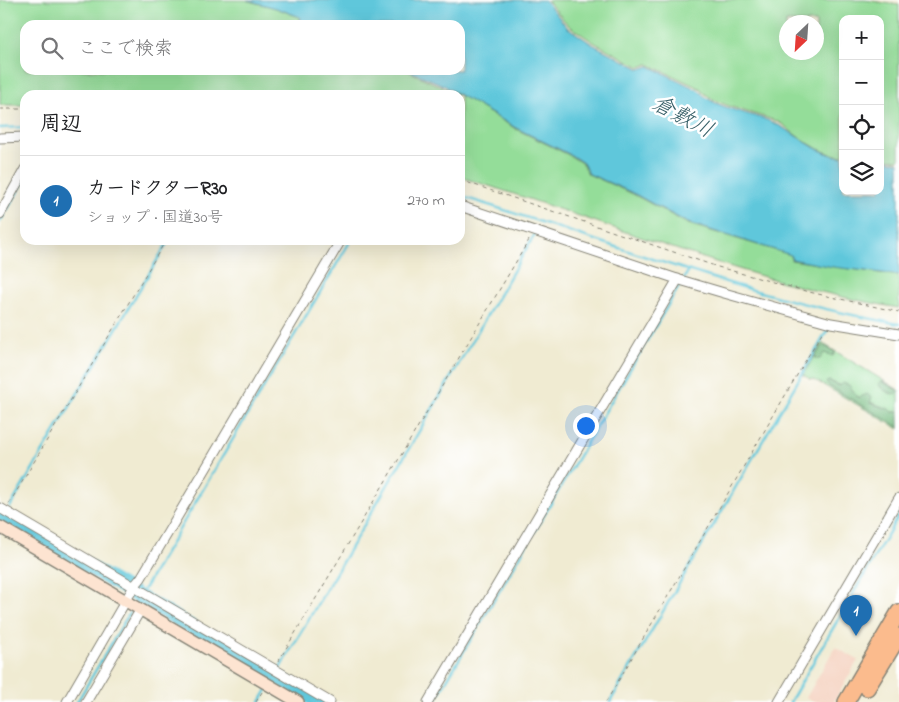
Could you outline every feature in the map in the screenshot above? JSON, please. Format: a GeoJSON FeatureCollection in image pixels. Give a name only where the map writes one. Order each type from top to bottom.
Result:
{"type":"FeatureCollection","features":[{"type":"Feature","properties":{"kind":"highway"},"geometry":{"type":"LineString","coordinates":[[846,702],[899,612]]}},
{"type":"Feature","properties":{"kind":"highway"},"geometry":{"type":"LineString","coordinates":[[858,702],[899,636]]}},
{"type":"Feature","properties":{"kind":"street"},"geometry":{"type":"LineString","coordinates":[[0,138],[20,137]]}},
{"type":"Feature","properties":{"kind":"street"},"geometry":{"type":"LineString","coordinates":[[0,214],[20,178]]}},
{"type":"Feature","properties":{"kind":"street"},"geometry":{"type":"LineString","coordinates":[[465,208],[681,280],[825,322],[899,334]]}},
{"type":"Feature","properties":{"kind":"street"},"geometry":{"type":"LineString","coordinates":[[67,702],[134,592],[338,245]]}},
{"type":"Feature","properties":{"kind":"street"},"geometry":{"type":"LineString","coordinates":[[428,702],[681,280]]}},
{"type":"Feature","properties":{"kind":"street"},"geometry":{"type":"LineString","coordinates":[[779,702],[899,498]]}},
{"type":"Feature","properties":{"kind":"street"},"geometry":{"type":"LineString","coordinates":[[1,509],[134,592],[270,673],[298,702]]}},
{"type":"Feature","properties":{"kind":"street"},"geometry":{"type":"LineString","coordinates":[[0,527],[134,592],[141,609],[330,702]]}},
{"type":"Feature","properties":{"kind":"street"},"geometry":{"type":"LineString","coordinates":[[86,702],[141,609]]}},
{"type":"Feature","properties":{"kind":"path"},"geometry":{"type":"LineString","coordinates":[[0,109],[20,109]]}},
{"type":"Feature","properties":{"kind":"path"},"geometry":{"type":"LineString","coordinates":[[465,182],[718,267],[818,294],[899,312]]}},
{"type":"Feature","properties":{"kind":"path"},"geometry":{"type":"LineString","coordinates":[[270,673],[533,230]]}},
{"type":"Feature","properties":{"kind":"path"},"geometry":{"type":"LineString","coordinates":[[1,509],[9,503],[163,245]]}},
{"type":"Feature","properties":{"kind":"path"},"geometry":{"type":"LineString","coordinates":[[606,702],[814,348],[824,330],[825,322]]}},
{"type":"Feature","properties":{"kind":"shaded area"},"geometry":{"type":"Polygon","coordinates":[[[835,647],[858,660],[834,702],[813,702],[806,698],[835,647]]]}},
{"type":"Feature","properties":{"kind":"green space"},"geometry":{"type":"Polygon","coordinates":[[[0,0],[245,0],[276,8],[299,17],[299,20],[20,20],[20,75],[417,75],[448,90],[20,90],[20,105],[0,105],[0,0]]]}},
{"type":"Feature","properties":{"kind":"green space"},"geometry":{"type":"Polygon","coordinates":[[[547,0],[865,0],[899,5],[899,160],[884,159],[884,15],[839,15],[839,155],[819,149],[778,122],[714,100],[701,89],[648,64],[640,67],[593,42],[568,25],[547,0]]]}},
{"type":"Feature","properties":{"kind":"green space"},"geometry":{"type":"Polygon","coordinates":[[[465,98],[516,129],[569,155],[583,164],[588,174],[633,194],[688,224],[791,255],[791,260],[899,276],[899,308],[843,297],[732,267],[465,179],[465,98]]]}},
{"type":"Feature","properties":{"kind":"green space"},"geometry":{"type":"Polygon","coordinates":[[[822,343],[899,390],[899,412],[891,412],[889,409],[870,402],[863,396],[858,398],[854,395],[853,390],[829,381],[829,386],[899,427],[899,429],[813,379],[803,375],[822,343]],[[883,381],[880,387],[891,394],[897,390],[883,381]]]}},
{"type":"Feature","properties":{"kind":"green space"},"geometry":{"type":"Polygon","coordinates":[[[822,346],[835,352],[833,356],[824,353],[820,359],[816,359],[815,356],[822,346]]]}},
{"type":"Feature","properties":{"kind":"green space"},"geometry":{"type":"Polygon","coordinates":[[[829,381],[840,386],[843,383],[849,385],[858,398],[867,394],[872,397],[870,403],[889,409],[892,412],[899,412],[899,427],[829,386],[826,382],[829,381]]]}},
{"type":"Feature","properties":{"kind":"green space"},"geometry":{"type":"Polygon","coordinates":[[[881,381],[898,392],[894,394],[885,391],[879,385],[881,381]]]}},
{"type":"Feature","properties":{"kind":"water","name":"倉敷川"},"geometry":{"type":"Polygon","coordinates":[[[247,0],[545,0],[567,27],[592,44],[640,69],[649,66],[700,91],[711,101],[720,105],[777,124],[813,147],[839,156],[839,195],[884,195],[884,160],[899,162],[899,275],[833,267],[791,259],[791,255],[688,223],[633,193],[589,174],[583,163],[571,155],[516,128],[465,98],[465,90],[451,90],[420,75],[465,75],[465,20],[300,20],[300,17],[247,0]]]}},
{"type":"Feature","properties":{"kind":"waterway"},"geometry":{"type":"LineString","coordinates":[[0,128],[20,127]]}},
{"type":"Feature","properties":{"kind":"waterway"},"geometry":{"type":"LineString","coordinates":[[7,210],[20,188]]}},
{"type":"Feature","properties":{"kind":"waterway"},"geometry":{"type":"LineString","coordinates":[[465,198],[732,284],[843,313],[899,324]]}},
{"type":"Feature","properties":{"kind":"waterway"},"geometry":{"type":"LineString","coordinates":[[0,222],[4,215]]}},
{"type":"Feature","properties":{"kind":"waterway"},"geometry":{"type":"LineString","coordinates":[[280,668],[535,234]]}},
{"type":"Feature","properties":{"kind":"waterway"},"geometry":{"type":"LineString","coordinates":[[10,507],[166,245]]}},
{"type":"Feature","properties":{"kind":"waterway"},"geometry":{"type":"LineString","coordinates":[[144,589],[348,245]]}},
{"type":"Feature","properties":{"kind":"waterway"},"geometry":{"type":"LineString","coordinates":[[684,279],[688,271]]}},
{"type":"Feature","properties":{"kind":"waterway"},"geometry":{"type":"LineString","coordinates":[[434,702],[681,283]]}},
{"type":"Feature","properties":{"kind":"waterway"},"geometry":{"type":"LineString","coordinates":[[610,702],[830,326]]}},
{"type":"Feature","properties":{"kind":"waterway"},"geometry":{"type":"LineString","coordinates":[[0,515],[319,702]]}},
{"type":"Feature","properties":{"kind":"waterway"},"geometry":{"type":"LineString","coordinates":[[790,702],[899,515]]}},
{"type":"Feature","properties":{"kind":"waterway"},"geometry":{"type":"LineString","coordinates":[[77,702],[130,612]]}},
{"type":"Feature","properties":{"kind":"waterway"},"geometry":{"type":"LineString","coordinates":[[260,702],[267,690]]}},
{"type":"Feature","properties":{"kind":"place","name":"カードクターR30"},"geometry":{"type":"Point","coordinates":[856,636]}}]}
